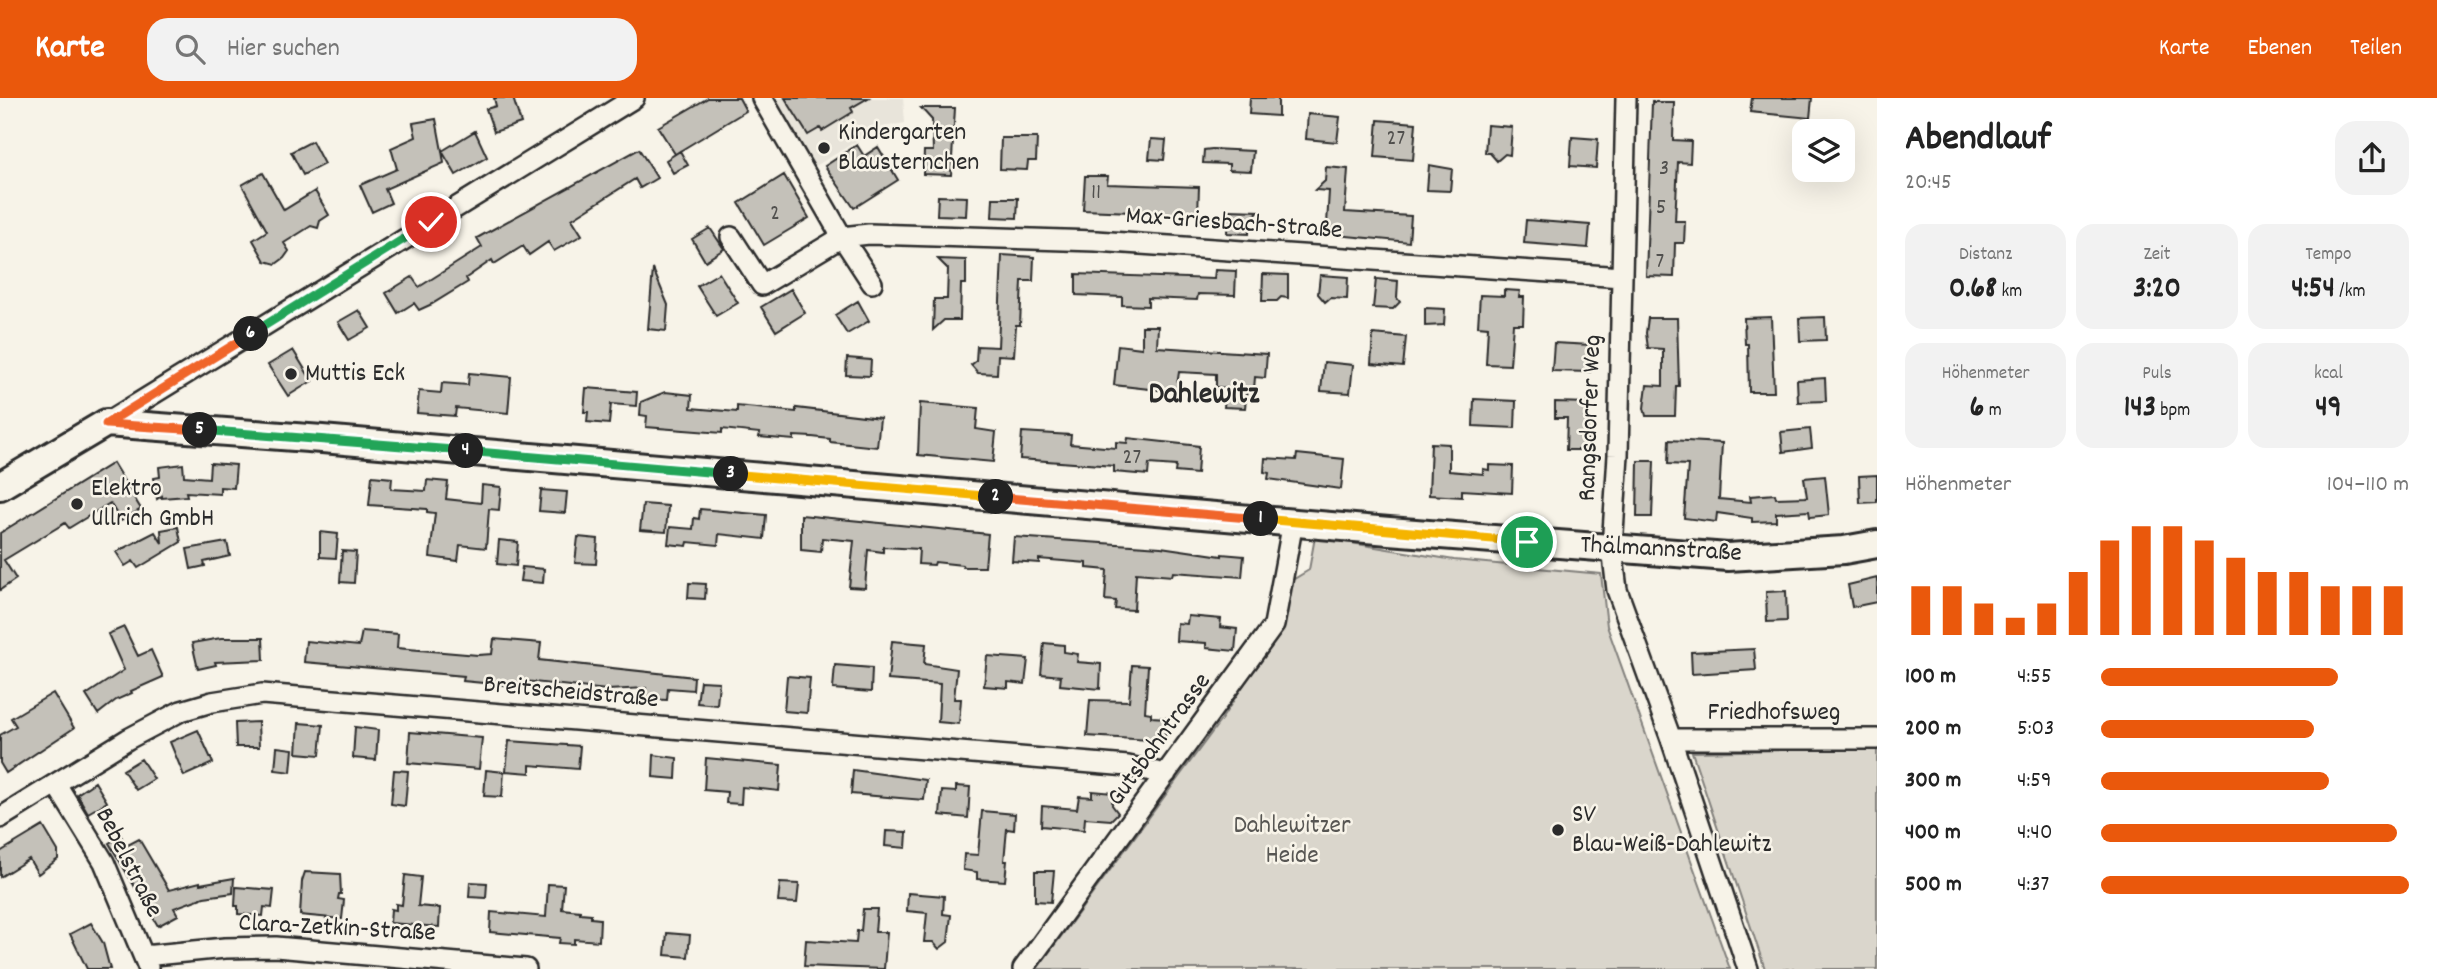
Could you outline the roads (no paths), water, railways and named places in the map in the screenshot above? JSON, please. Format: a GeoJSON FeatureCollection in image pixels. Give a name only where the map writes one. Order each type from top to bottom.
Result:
{"type":"FeatureCollection","features":[{"type":"Feature","properties":{"kind":"main road"},"geometry":{"type":"LineString","coordinates":[[0,486],[106,424]]}},
{"type":"Feature","properties":{"kind":"main road","name":"Thälmannstraße"},"geometry":{"type":"LineString","coordinates":[[106,424],[323,439],[1728,557],[1844,550],[1877,544]]}},
{"type":"Feature","properties":{"kind":"street"},"geometry":{"type":"LineString","coordinates":[[106,424],[634,98]]}},
{"type":"Feature","properties":{"kind":"street"},"geometry":{"type":"LineString","coordinates":[[762,98],[842,237],[872,283]]}},
{"type":"Feature","properties":{"kind":"street","name":"Rangsdorfer Weg"},"geometry":{"type":"LineString","coordinates":[[1626,98],[1612,548],[1617,590],[1671,739],[1748,969]]}},
{"type":"Feature","properties":{"kind":"street","name":"Max-Griesbach-Straße"},"geometry":{"type":"LineString","coordinates":[[842,237],[869,234],[1096,241],[1622,277]]}},
{"type":"Feature","properties":{"kind":"street"},"geometry":{"type":"LineString","coordinates":[[731,237],[762,285],[842,237]]}},
{"type":"Feature","properties":{"kind":"street","name":"Gutsbahntrasse"},"geometry":{"type":"LineString","coordinates":[[1023,969],[1275,625],[1293,522]]}},
{"type":"Feature","properties":{"kind":"street","name":"Breitscheidstraße"},"geometry":{"type":"LineString","coordinates":[[0,818],[128,739],[181,711],[212,702],[262,694],[1128,766],[1166,774]]}},
{"type":"Feature","properties":{"kind":"street","name":"Friedhofsweg"},"geometry":{"type":"LineString","coordinates":[[1671,739],[1877,739]]}},
{"type":"Feature","properties":{"kind":"street","name":"Bebelstraße"},"geometry":{"type":"LineString","coordinates":[[56,784],[104,862],[147,963]]}},
{"type":"Feature","properties":{"kind":"street","name":"Clara-Zetkin-Straße"},"geometry":{"type":"LineString","coordinates":[[147,963],[225,948],[276,947],[526,969]]}},
{"type":"Feature","properties":{"kind":"place","name":"Kindergarten Blausternchen"},"geometry":{"type":"Point","coordinates":[824,148]}},
{"type":"Feature","properties":{"kind":"place","name":"Muttis Eck"},"geometry":{"type":"Point","coordinates":[291,374]}},
{"type":"Feature","properties":{"kind":"place","name":"Elektro Ullrich GmbH"},"geometry":{"type":"Point","coordinates":[77,504]}},
{"type":"Feature","properties":{"kind":"place","name":"SV Blau-Weiß-Dahlewitz"},"geometry":{"type":"Point","coordinates":[1558,830]}},
{"type":"Feature","properties":{"kind":"district","name":"Dahlewitz"},"geometry":{"type":"Point","coordinates":[1204,396]}},
{"type":"Feature","properties":{"kind":"park label","name":"Dahlewitzer Heide"},"geometry":{"type":"Point","coordinates":[1292,841]}}]}
